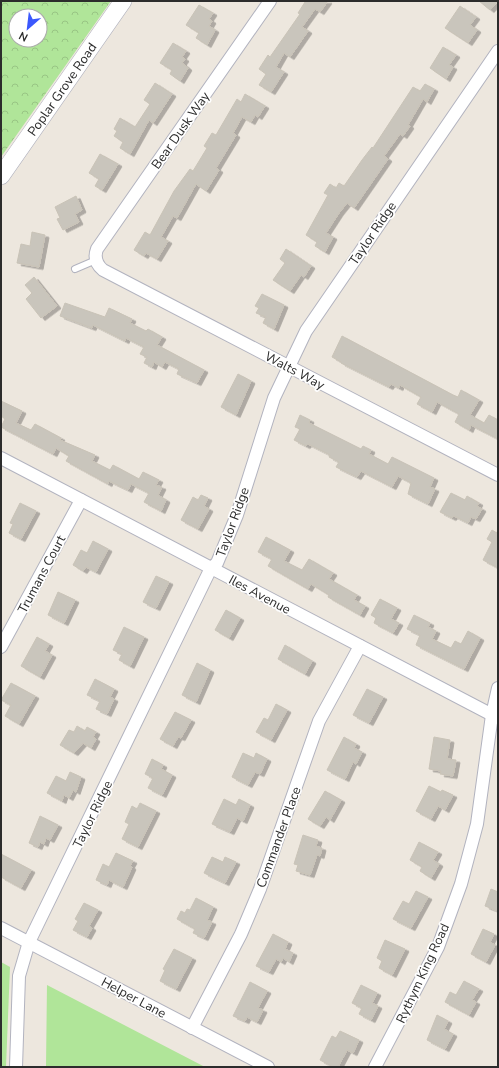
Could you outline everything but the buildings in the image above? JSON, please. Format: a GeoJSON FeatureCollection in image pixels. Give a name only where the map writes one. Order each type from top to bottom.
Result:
{"type":"FeatureCollection","features":[{"type":"Feature","properties":{"kind":"main road","name":"Poplar Grove Road"},"geometry":{"type":"LineString","coordinates":[[1,176],[123,1]]}},
{"type":"Feature","properties":{"kind":"street","name":"Bear Dusk Way"},"geometry":{"type":"LineString","coordinates":[[96,260],[97,249],[270,1]]}},
{"type":"Feature","properties":{"kind":"street","name":"Taylor Ridge"},"geometry":{"type":"LineString","coordinates":[[16,1067],[19,976],[29,942],[211,568],[217,563],[237,515],[274,398],[289,366],[306,331],[498,51]]}},
{"type":"Feature","properties":{"kind":"street","name":"Walts Way"},"geometry":{"type":"LineString","coordinates":[[96,260],[103,270],[498,475]]}},
{"type":"Feature","properties":{"kind":"street","name":"Iles Avenue"},"geometry":{"type":"LineString","coordinates":[[1,458],[495,717]]}},
{"type":"Feature","properties":{"kind":"street","name":"Trumans Court"},"geometry":{"type":"LineString","coordinates":[[1,646],[81,500]]}},
{"type":"Feature","properties":{"kind":"street","name":"Commander Place"},"geometry":{"type":"LineString","coordinates":[[192,1028],[241,934],[260,888],[320,721],[360,646]]}},
{"type":"Feature","properties":{"kind":"street","name":"Rythym King Road"},"geometry":{"type":"LineString","coordinates":[[375,1067],[438,947],[461,884],[477,824],[495,717],[498,688]]}},
{"type":"Feature","properties":{"kind":"street","name":"Helper Lane"},"geometry":{"type":"LineString","coordinates":[[1,928],[268,1067]]}},
{"type":"Feature","properties":{"kind":"lane"},"geometry":{"type":"LineString","coordinates":[[75,269],[96,260]]}},
{"type":"Feature","properties":{"kind":"green space"},"geometry":{"type":"Polygon","coordinates":[[[1,1],[111,1],[1,157],[1,1]]]}},
{"type":"Feature","properties":{"kind":"green space"},"geometry":{"type":"Polygon","coordinates":[[[1,962],[10,967],[6,1067],[1,1067],[1,962]]]}},
{"type":"Feature","properties":{"kind":"green space"},"geometry":{"type":"Polygon","coordinates":[[[47,985],[205,1067],[46,1067],[47,985]]]}}]}
